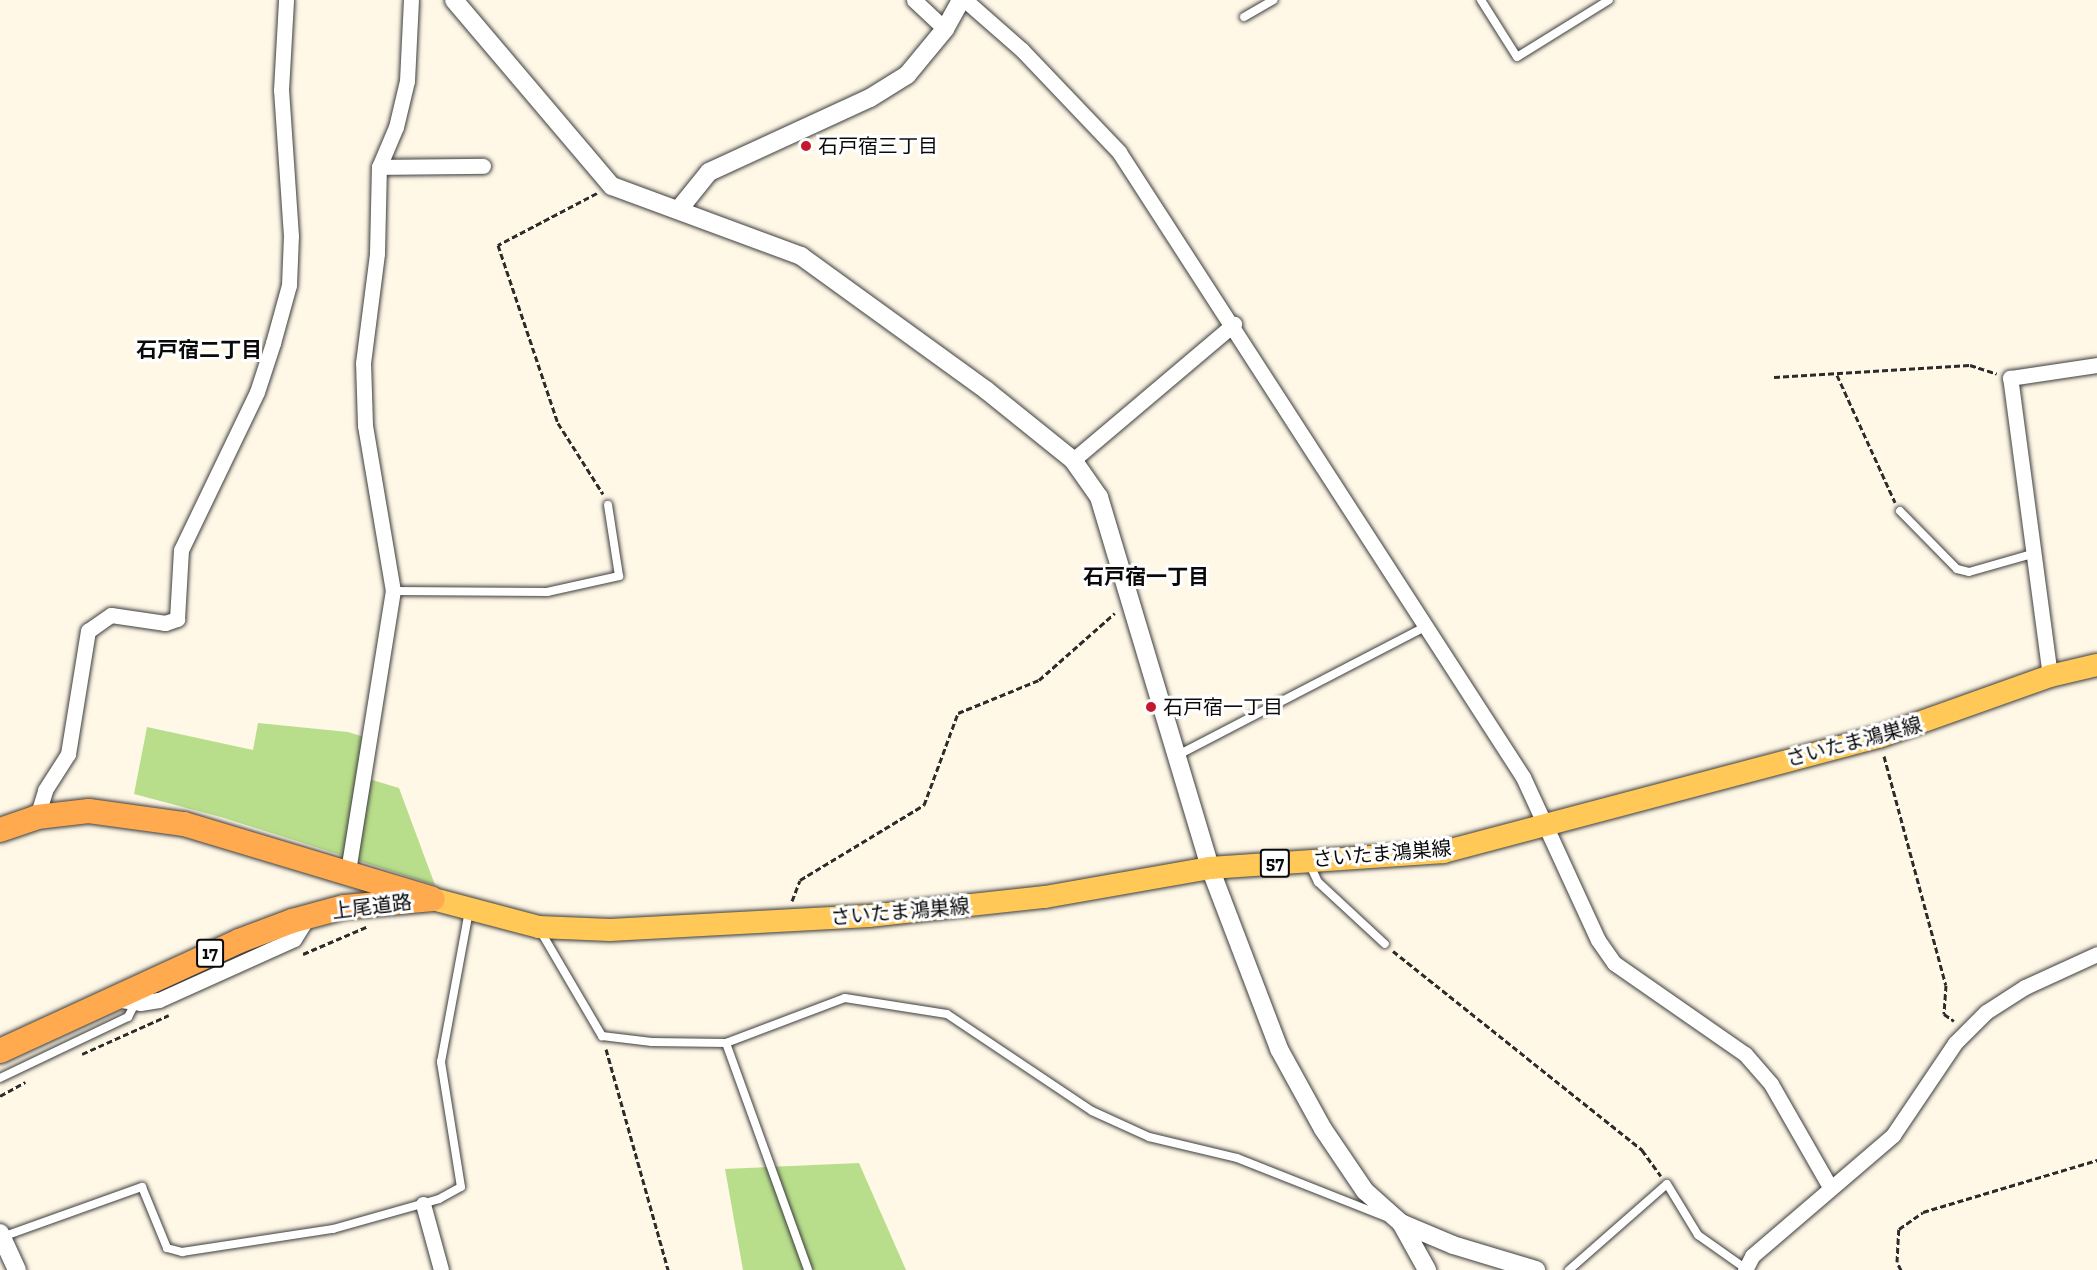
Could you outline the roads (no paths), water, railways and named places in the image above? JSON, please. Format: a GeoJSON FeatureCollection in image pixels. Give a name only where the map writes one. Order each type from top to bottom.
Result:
{"type":"FeatureCollection","features":[{"type":"Feature","properties":{"kind":"highway","name":"上尾道路"},"geometry":{"type":"LineString","coordinates":[[14,822],[89,811],[184,824],[348,871],[433,899]]}},
{"type":"Feature","properties":{"kind":"highway","name":"上尾道路"},"geometry":{"type":"LineString","coordinates":[[0,1050],[239,941],[308,917],[344,908],[433,899]]}},
{"type":"Feature","properties":{"kind":"main road","name":"さいたま鴻巣線"},"geometry":{"type":"LineString","coordinates":[[433,899],[539,927],[610,930],[793,921],[1045,897],[1210,868],[1443,852],[1879,737],[2050,676],[2097,665]]}},
{"type":"Feature","properties":{"kind":"street"},"geometry":{"type":"LineString","coordinates":[[14,822],[45,790],[68,754],[88,631],[111,615],[165,623],[177,619],[181,550],[257,392],[270,353],[289,285],[291,236],[281,90],[286,0]]}},
{"type":"Feature","properties":{"kind":"street"},"geometry":{"type":"LineString","coordinates":[[348,871],[393,591],[365,425],[363,363],[377,253],[379,167],[396,127],[407,81],[411,0]]}},
{"type":"Feature","properties":{"kind":"street"},"geometry":{"type":"LineString","coordinates":[[914,0],[945,29]]}},
{"type":"Feature","properties":{"kind":"street"},"geometry":{"type":"LineString","coordinates":[[680,208],[708,172],[870,98],[906,75],[945,29],[963,0],[1051,78],[1119,152],[1234,324],[1522,777],[1598,940],[1614,963],[1745,1054],[1771,1084],[1830,1187]]}},
{"type":"Feature","properties":{"kind":"street"},"geometry":{"type":"LineString","coordinates":[[460,2],[576,148],[612,186],[680,208],[801,256],[986,390],[1074,460],[1099,497],[1210,868],[1279,1049],[1323,1129],[1365,1191],[1401,1223],[1428,1270]]}},
{"type":"Feature","properties":{"kind":"street"},"geometry":{"type":"LineString","coordinates":[[379,167],[483,166]]}},
{"type":"Feature","properties":{"kind":"street"},"geometry":{"type":"LineString","coordinates":[[1074,460],[1234,324]]}},
{"type":"Feature","properties":{"kind":"street"},"geometry":{"type":"LineString","coordinates":[[2050,676],[2032,554],[2021,440],[2010,378],[2097,365]]}},
{"type":"Feature","properties":{"kind":"street"},"geometry":{"type":"LineString","coordinates":[[110,998],[136,1002],[159,1000],[294,939],[308,917]]}},
{"type":"Feature","properties":{"kind":"street"},"geometry":{"type":"LineString","coordinates":[[1745,1270],[1752,1256],[1893,1135],[1955,1043],[1986,1012],[2025,987],[2097,954]]}},
{"type":"Feature","properties":{"kind":"street"},"geometry":{"type":"LineString","coordinates":[[423,1203],[441,1270]]}},
{"type":"Feature","properties":{"kind":"street"},"geometry":{"type":"LineString","coordinates":[[1401,1223],[1453,1245],[1536,1270]]}},
{"type":"Feature","properties":{"kind":"street"},"geometry":{"type":"LineString","coordinates":[[1,1235],[17,1270]]}},
{"type":"Feature","properties":{"kind":"lane"},"geometry":{"type":"LineString","coordinates":[[1244,17],[1273,0]]}},
{"type":"Feature","properties":{"kind":"lane"},"geometry":{"type":"LineString","coordinates":[[1481,0],[1517,57],[1609,0]]}},
{"type":"Feature","properties":{"kind":"lane"},"geometry":{"type":"LineString","coordinates":[[393,591],[547,592],[619,576],[608,505]]}},
{"type":"Feature","properties":{"kind":"lane"},"geometry":{"type":"LineString","coordinates":[[1899,511],[1957,569],[1969,572],[2032,554]]}},
{"type":"Feature","properties":{"kind":"lane"},"geometry":{"type":"LineString","coordinates":[[1176,757],[1428,626]]}},
{"type":"Feature","properties":{"kind":"lane"},"geometry":{"type":"LineString","coordinates":[[1308,861],[1318,882],[1384,945]]}},
{"type":"Feature","properties":{"kind":"lane"},"geometry":{"type":"LineString","coordinates":[[1,1235],[142,1187],[167,1248],[182,1252],[333,1229],[423,1203],[461,1186],[441,1062],[469,910]]}},
{"type":"Feature","properties":{"kind":"lane"},"geometry":{"type":"LineString","coordinates":[[539,927],[602,1036],[652,1042],[726,1043],[845,998],[947,1014],[1092,1112],[1149,1137],[1237,1158],[1401,1223]]}},
{"type":"Feature","properties":{"kind":"lane"},"geometry":{"type":"LineString","coordinates":[[0,1078],[128,1017],[136,1002]]}},
{"type":"Feature","properties":{"kind":"lane"},"geometry":{"type":"LineString","coordinates":[[726,1043],[808,1270]]}},
{"type":"Feature","properties":{"kind":"lane"},"geometry":{"type":"LineString","coordinates":[[1569,1270],[1667,1184],[1698,1235],[1745,1270]]}},
{"type":"Feature","properties":{"kind":"place","name":"石戸宿三丁目"},"geometry":{"type":"Point","coordinates":[806,146]}},
{"type":"Feature","properties":{"kind":"place","name":"石戸宿一丁目"},"geometry":{"type":"Point","coordinates":[1151,707]}},
{"type":"Feature","properties":{"kind":"district","name":"石戸宿二丁目"},"geometry":{"type":"Point","coordinates":[199,350]}},
{"type":"Feature","properties":{"kind":"district","name":"石戸宿一丁目"},"geometry":{"type":"Point","coordinates":[1146,577]}}]}
